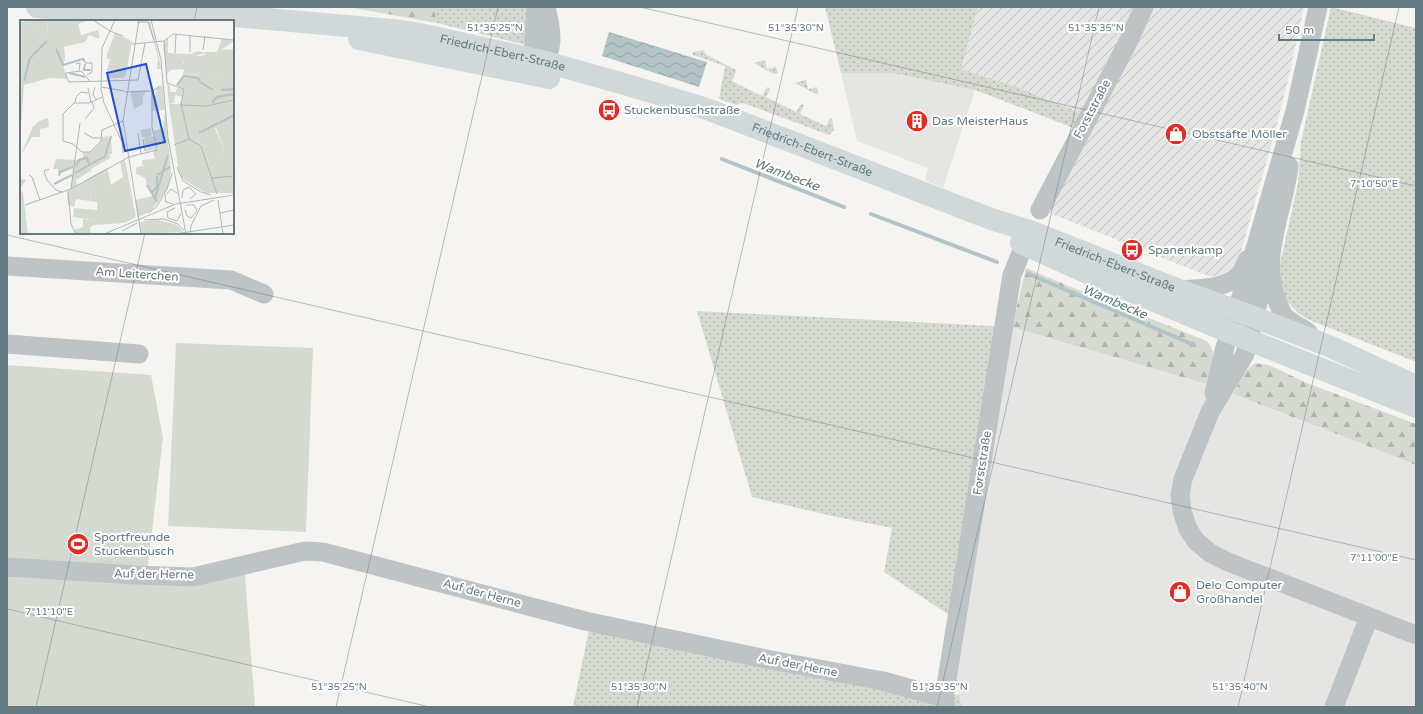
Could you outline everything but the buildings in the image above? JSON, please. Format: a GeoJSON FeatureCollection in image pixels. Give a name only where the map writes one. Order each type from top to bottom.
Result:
{"type":"FeatureCollection","features":[{"type":"Feature","properties":{"kind":"main road"},"geometry":{"type":"LineString","coordinates":[[37,7],[194,20]]}},
{"type":"Feature","properties":{"kind":"main road","name":"Friedrich-Ebert-Straße"},"geometry":{"type":"LineString","coordinates":[[133,7],[392,30],[420,34],[540,66],[627,98],[719,126],[834,172],[1245,314],[1331,348],[1416,386]]}},
{"type":"Feature","properties":{"kind":"main road","name":"Friedrich-Ebert-Straße"},"geometry":{"type":"LineString","coordinates":[[234,24],[334,33],[540,66]]}},
{"type":"Feature","properties":{"kind":"main road","name":"Friedrich-Ebert-Straße"},"geometry":{"type":"LineString","coordinates":[[1027,238],[1083,271],[1416,407]]}},
{"type":"Feature","properties":{"kind":"street"},"geometry":{"type":"LineString","coordinates":[[536,7],[540,66]]}},
{"type":"Feature","properties":{"kind":"street"},"geometry":{"type":"LineString","coordinates":[[540,66],[552,40],[546,7]]}},
{"type":"Feature","properties":{"kind":"street","name":"Forststraße"},"geometry":{"type":"LineString","coordinates":[[1040,210],[1128,42],[1144,7]]}},
{"type":"Feature","properties":{"kind":"street"},"geometry":{"type":"LineString","coordinates":[[1318,7],[1263,249],[1244,287],[1245,314],[1239,336],[1183,479],[1180,495],[1182,511],[1188,529],[1196,541],[1210,553],[1228,562],[1416,635]]}},
{"type":"Feature","properties":{"kind":"street","name":"Forststraße"},"geometry":{"type":"LineString","coordinates":[[945,702],[1012,275],[1027,238]]}},
{"type":"Feature","properties":{"kind":"street"},"geometry":{"type":"LineString","coordinates":[[1179,290],[1224,285],[1239,275],[1263,249]]}},
{"type":"Feature","properties":{"kind":"street"},"geometry":{"type":"LineString","coordinates":[[1263,249],[1276,298],[1284,316],[1331,348]]}},
{"type":"Feature","properties":{"kind":"street","name":"Am Leiterchen"},"geometry":{"type":"LineString","coordinates":[[7,266],[231,280],[264,294]]}},
{"type":"Feature","properties":{"kind":"street"},"geometry":{"type":"LineString","coordinates":[[7,344],[139,354]]}},
{"type":"Feature","properties":{"kind":"street","name":"Auf der Herne"},"geometry":{"type":"LineString","coordinates":[[7,567],[193,577],[305,551],[322,552],[585,621],[766,659],[883,681],[945,702]]}},
{"type":"Feature","properties":{"kind":"street"},"geometry":{"type":"LineString","coordinates":[[1334,707],[1369,617]]}},
{"type":"Feature","properties":{"kind":"shaded area"},"geometry":{"type":"Polygon","coordinates":[[[978,7],[1304,7],[1275,132],[1240,255],[1232,268],[1219,277],[1208,276],[1047,212],[1094,119],[961,69],[978,7]]]}},
{"type":"Feature","properties":{"kind":"shaded area"},"geometry":{"type":"Polygon","coordinates":[[[878,72],[933,80],[975,90],[943,188],[925,180],[928,168],[857,141],[841,73],[878,72]]]}},
{"type":"Feature","properties":{"kind":"shaded area"},"geometry":{"type":"Polygon","coordinates":[[[1012,327],[1206,384],[1416,465],[1416,707],[962,707],[955,679],[1012,327]]]}},
{"type":"Feature","properties":{"kind":"green space"},"geometry":{"type":"Polygon","coordinates":[[[348,7],[434,7],[437,23],[348,7]]]}},
{"type":"Feature","properties":{"kind":"green space"},"geometry":{"type":"Polygon","coordinates":[[[434,7],[527,7],[526,45],[437,23],[434,7]]]}},
{"type":"Feature","properties":{"kind":"green space"},"geometry":{"type":"Polygon","coordinates":[[[825,7],[978,7],[961,69],[1016,87],[1085,115],[1076,129],[975,90],[893,73],[841,73],[825,7]]]}},
{"type":"Feature","properties":{"kind":"green space"},"geometry":{"type":"Polygon","coordinates":[[[1331,7],[1416,28],[1416,362],[1307,319],[1297,312],[1283,295],[1278,276],[1298,183],[1301,142],[1331,7]]]}},
{"type":"Feature","properties":{"kind":"green space"},"geometry":{"type":"Polygon","coordinates":[[[704,50],[705,54],[736,70],[732,81],[762,96],[767,87],[770,89],[766,97],[796,112],[801,104],[804,105],[800,114],[826,126],[830,118],[832,119],[834,130],[829,135],[746,104],[741,103],[736,105],[719,99],[725,66],[693,55],[693,52],[704,50]]]}},
{"type":"Feature","properties":{"kind":"green space"},"geometry":{"type":"Polygon","coordinates":[[[765,60],[767,69],[776,67],[778,73],[774,74],[754,63],[765,60]]]}},
{"type":"Feature","properties":{"kind":"green space"},"geometry":{"type":"Polygon","coordinates":[[[806,80],[808,89],[817,87],[818,94],[795,83],[806,80]]]}},
{"type":"Feature","properties":{"kind":"green space"},"geometry":{"type":"Polygon","coordinates":[[[1026,268],[1207,341],[1213,352],[1213,362],[1206,384],[1012,327],[1026,268]]]}},
{"type":"Feature","properties":{"kind":"green space"},"geometry":{"type":"Polygon","coordinates":[[[697,311],[1012,327],[963,624],[884,572],[892,528],[832,516],[752,497],[697,311]]]}},
{"type":"Feature","properties":{"kind":"green space"},"geometry":{"type":"Polygon","coordinates":[[[176,343],[313,348],[306,532],[168,526],[176,343]]]}},
{"type":"Feature","properties":{"kind":"green space"},"geometry":{"type":"Polygon","coordinates":[[[1255,363],[1269,365],[1307,383],[1416,424],[1416,465],[1233,394],[1244,373],[1255,363]]]}},
{"type":"Feature","properties":{"kind":"green space","name":"Sportfreunde Stuckenbusch"},"geometry":{"type":"Polygon","coordinates":[[[7,365],[151,375],[163,438],[147,573],[244,563],[255,707],[7,707],[7,365]]]}},
{"type":"Feature","properties":{"kind":"green space"},"geometry":{"type":"Polygon","coordinates":[[[591,620],[882,678],[959,695],[962,707],[573,707],[591,620]]]}},
{"type":"Feature","properties":{"kind":"water"},"geometry":{"type":"Polygon","coordinates":[[[609,32],[707,62],[699,87],[602,56],[609,32]]]}},
{"type":"Feature","properties":{"kind":"waterway","name":"Wambecke"},"geometry":{"type":"LineString","coordinates":[[722,159],[844,207]]}},
{"type":"Feature","properties":{"kind":"waterway","name":"Wambecke"},"geometry":{"type":"LineString","coordinates":[[871,214],[997,262]]}},
{"type":"Feature","properties":{"kind":"waterway","name":"Wambecke"},"geometry":{"type":"LineString","coordinates":[[1029,274],[1194,345]]}},
{"type":"Feature","properties":{"kind":"place","name":"Stuckenbuschstraße"},"geometry":{"type":"Point","coordinates":[609,110]}},
{"type":"Feature","properties":{"kind":"place","name":"Das MeisterHaus"},"geometry":{"type":"Point","coordinates":[917,121]}},
{"type":"Feature","properties":{"kind":"place","name":"Obstsäfte Möller"},"geometry":{"type":"Point","coordinates":[1176,134]}},
{"type":"Feature","properties":{"kind":"place","name":"Spanenkamp"},"geometry":{"type":"Point","coordinates":[1132,250]}},
{"type":"Feature","properties":{"kind":"place","name":"Sportfreunde Stuckenbusch"},"geometry":{"type":"Point","coordinates":[78,544]}},
{"type":"Feature","properties":{"kind":"place","name":"Delo Computer Großhandel"},"geometry":{"type":"Point","coordinates":[1180,592]}}]}
